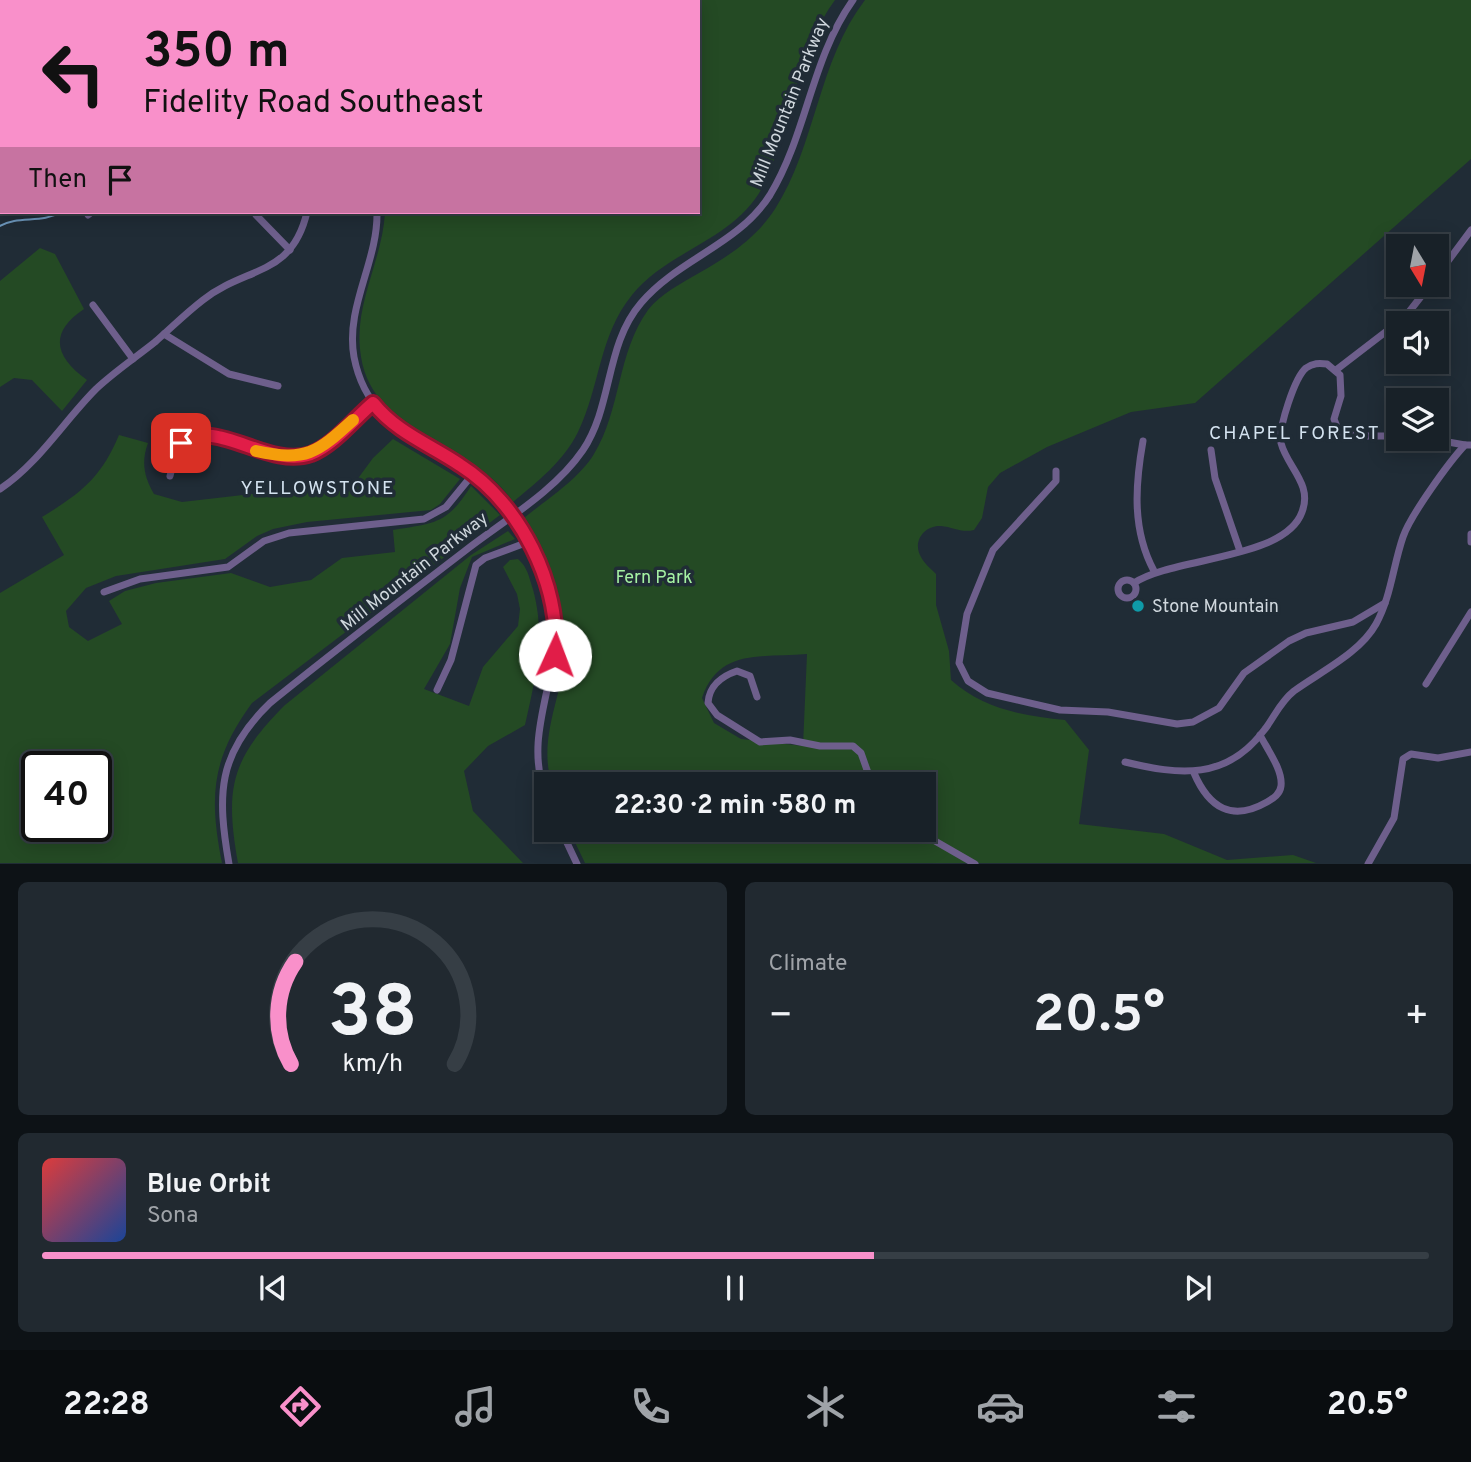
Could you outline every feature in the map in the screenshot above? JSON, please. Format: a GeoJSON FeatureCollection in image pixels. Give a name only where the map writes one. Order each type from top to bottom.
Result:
{"type":"FeatureCollection","features":[{"type":"Feature","properties":{"kind":"street","name":"Mill Mountain Parkway"},"geometry":{"type":"LineString","coordinates":[[229,863],[221,815],[221,792],[227,764],[245,729],[300,679],[561,475],[583,449],[597,420],[618,344],[638,306],[660,283],[742,228],[766,200],[787,156],[828,44],[853,0]]}},
{"type":"Feature","properties":{"kind":"street"},"geometry":{"type":"LineString","coordinates":[[0,489],[19,474],[97,388],[206,297],[232,282],[268,269],[290,250],[299,237],[306,214]]}},
{"type":"Feature","properties":{"kind":"street"},"geometry":{"type":"LineString","coordinates":[[377,214],[375,237],[356,306],[353,335],[359,374],[373,403],[399,430],[473,474],[495,494],[528,542],[551,595],[557,624],[555,655],[537,733],[538,772]]}},
{"type":"Feature","properties":{"kind":"street"},"geometry":{"type":"LineString","coordinates":[[256,215],[290,250]]}},
{"type":"Feature","properties":{"kind":"street"},"geometry":{"type":"LineString","coordinates":[[1449,260],[1471,230]]}},
{"type":"Feature","properties":{"kind":"street"},"geometry":{"type":"LineString","coordinates":[[1336,370],[1405,317],[1420,298]]}},
{"type":"Feature","properties":{"kind":"street"},"geometry":{"type":"LineString","coordinates":[[93,305],[134,359]]}},
{"type":"Feature","properties":{"kind":"street"},"geometry":{"type":"LineString","coordinates":[[164,334],[229,374],[278,386]]}},
{"type":"Feature","properties":{"kind":"street"},"geometry":{"type":"LineString","coordinates":[[1134,583],[1154,572],[1195,565],[1280,536],[1300,517],[1305,496],[1300,478],[1283,447],[1281,426],[1304,370],[1320,363],[1336,370],[1342,389],[1334,419],[1339,432],[1356,436],[1386,436]]}},
{"type":"Feature","properties":{"kind":"street"},"geometry":{"type":"LineString","coordinates":[[170,476],[177,448],[194,436],[211,435],[255,451],[299,457],[320,450],[373,403]]}},
{"type":"Feature","properties":{"kind":"street"},"geometry":{"type":"LineString","coordinates":[[1143,441],[1137,511],[1143,547],[1154,572]]}},
{"type":"Feature","properties":{"kind":"street"},"geometry":{"type":"LineString","coordinates":[[1449,442],[1468,445]]}},
{"type":"Feature","properties":{"kind":"street"},"geometry":{"type":"LineString","coordinates":[[1125,762],[1194,773],[1228,761],[1260,735],[1290,695],[1366,639],[1385,603],[1408,524],[1446,468],[1468,445]]}},
{"type":"Feature","properties":{"kind":"street"},"geometry":{"type":"LineString","coordinates":[[1211,450],[1214,478],[1240,551]]}},
{"type":"Feature","properties":{"kind":"street"},"geometry":{"type":"LineString","coordinates":[[1056,471],[1056,481],[993,550],[967,614],[959,663],[968,681],[987,693],[1060,710],[1108,712],[1177,724],[1193,722],[1219,708],[1244,673],[1289,641],[1306,633],[1353,622],[1385,603]]}},
{"type":"Feature","properties":{"kind":"street"},"geometry":{"type":"LineString","coordinates":[[104,592],[140,579],[228,567],[264,541],[289,533],[424,519],[446,507],[473,474]]}},
{"type":"Feature","properties":{"kind":"street"},"geometry":{"type":"LineString","coordinates":[[1471,534],[1471,542]]}},
{"type":"Feature","properties":{"kind":"street"},"geometry":{"type":"LineString","coordinates":[[437,690],[451,660],[476,565],[485,558],[528,542]]}},
{"type":"Feature","properties":{"kind":"street"},"geometry":{"type":"LineString","coordinates":[[1426,684],[1471,612]]}},
{"type":"Feature","properties":{"kind":"street"},"geometry":{"type":"LineString","coordinates":[[757,697],[750,677],[737,671],[718,681],[710,693],[709,703],[713,712],[753,740],[853,746],[861,753],[868,772]]}},
{"type":"Feature","properties":{"kind":"street"},"geometry":{"type":"LineString","coordinates":[[1194,773],[1209,797],[1229,811],[1245,811],[1273,799],[1280,790],[1281,781],[1260,735]]}},
{"type":"Feature","properties":{"kind":"street"},"geometry":{"type":"LineString","coordinates":[[1368,863],[1394,818],[1401,763],[1409,754],[1438,758],[1471,752]]}},
{"type":"Feature","properties":{"kind":"street"},"geometry":{"type":"LineString","coordinates":[[936,841],[975,863]]}},
{"type":"Feature","properties":{"kind":"street"},"geometry":{"type":"LineString","coordinates":[[567,842],[577,863]]}},
{"type":"Feature","properties":{"kind":"green space"},"geometry":{"type":"Polygon","coordinates":[[[700,0],[835,0],[811,43],[781,141],[762,188],[750,206],[735,220],[663,267],[632,295],[621,311],[606,344],[585,415],[572,443],[549,470],[513,502],[495,481],[401,419],[381,401],[367,378],[360,349],[360,332],[365,297],[385,214],[700,214],[700,0]]]}},
{"type":"Feature","properties":{"kind":"green space","name":"Fern Park"},"geometry":{"type":"Polygon","coordinates":[[[865,0],[1471,0],[1471,159],[1195,403],[1131,412],[1047,447],[1000,473],[988,487],[982,518],[974,530],[935,526],[925,531],[919,540],[921,557],[936,574],[936,605],[949,651],[951,680],[963,690],[990,704],[1034,716],[1065,720],[1089,750],[1079,824],[1164,834],[1227,860],[1293,855],[1316,863],[585,863],[575,842],[936,842],[936,772],[549,772],[548,766],[550,730],[565,659],[565,627],[555,588],[532,539],[535,537],[524,518],[571,481],[594,454],[609,419],[630,344],[648,310],[672,289],[741,246],[775,209],[800,158],[837,49],[865,0]],[[807,654],[744,659],[719,671],[710,682],[702,698],[714,723],[741,739],[803,746],[807,654]]]}},
{"type":"Feature","properties":{"kind":"green space"},"geometry":{"type":"Polygon","coordinates":[[[40,248],[55,254],[84,309],[65,327],[60,345],[68,363],[87,380],[62,411],[32,380],[14,378],[0,387],[0,281],[40,248]]]}},
{"type":"Feature","properties":{"kind":"green space"},"geometry":{"type":"Polygon","coordinates":[[[119,435],[148,443],[145,469],[154,494],[182,502],[305,488],[348,492],[373,458],[393,439],[460,479],[440,504],[431,510],[307,522],[273,529],[257,536],[225,559],[116,576],[86,588],[66,611],[69,627],[88,641],[122,624],[109,601],[125,591],[156,583],[231,573],[270,587],[311,580],[342,558],[395,552],[393,530],[439,520],[455,508],[471,486],[500,515],[252,703],[228,742],[217,779],[215,818],[222,863],[0,863],[0,593],[64,555],[42,517],[79,492],[105,463],[119,435]]]}},
{"type":"Feature","properties":{"kind":"green space"},"geometry":{"type":"Polygon","coordinates":[[[508,531],[515,539],[472,557],[460,588],[450,644],[424,689],[469,706],[483,667],[518,626],[520,609],[517,594],[503,567],[510,560],[518,559],[529,576],[536,601],[539,637],[536,671],[525,725],[488,746],[464,771],[473,811],[523,863],[238,863],[232,815],[233,795],[236,777],[253,742],[285,705],[471,555],[508,531]]]}},
{"type":"Feature","properties":{"kind":"waterway"},"geometry":{"type":"LineString","coordinates":[[0,226],[58,214]]}},
{"type":"Feature","properties":{"kind":"slow traffic"},"geometry":{"type":"LineString","coordinates":[[256,451],[292,457],[307,455],[320,450],[353,420]]}},
{"type":"Feature","properties":{"kind":"place","name":"Stone Mountain"},"geometry":{"type":"Point","coordinates":[1138,606]}},
{"type":"Feature","properties":{"kind":"district","name":"CHAPEL FOREST"},"geometry":{"type":"Point","coordinates":[1295,432]}},
{"type":"Feature","properties":{"kind":"district","name":"YELLOWSTONE"},"geometry":{"type":"Point","coordinates":[318,487]}},
{"type":"Feature","properties":{"kind":"route"},"geometry":{"type":"LineString","coordinates":[[181,443],[194,436],[211,435],[255,451],[292,457],[307,455],[320,450],[373,403],[399,430],[473,474],[495,494],[512,516],[537,559],[551,595],[557,624],[555,655]]}}]}
